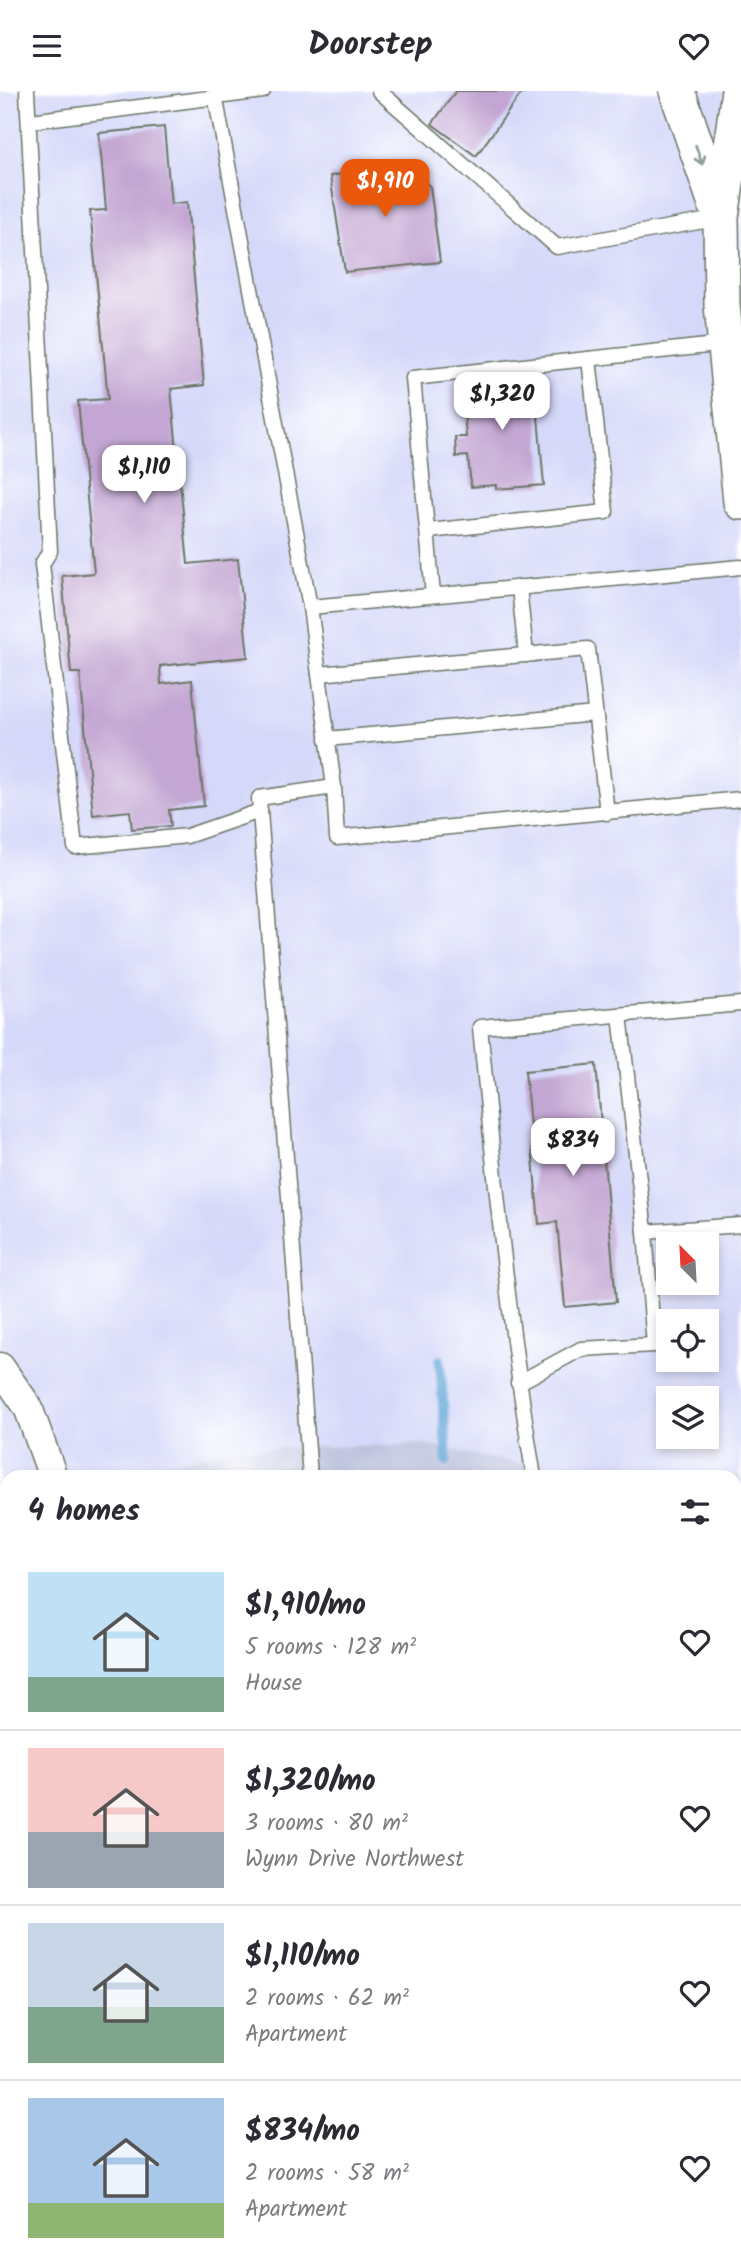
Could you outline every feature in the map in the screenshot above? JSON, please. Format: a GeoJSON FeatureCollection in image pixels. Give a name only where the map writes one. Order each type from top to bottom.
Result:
{"type":"FeatureCollection","features":[{"type":"Feature","properties":{"kind":"street"},"geometry":{"type":"LineString","coordinates":[[677,91],[721,218],[731,305],[725,344],[740,484]]}},
{"type":"Feature","properties":{"kind":"street"},"geometry":{"type":"LineString","coordinates":[[721,218],[739,91]]}},
{"type":"Feature","properties":{"kind":"street"},"geometry":{"type":"LineString","coordinates":[[0,1367],[28,1407],[50,1470]]}},
{"type":"Feature","properties":{"kind":"lane"},"geometry":{"type":"LineString","coordinates":[[27,91],[31,121],[50,551],[42,564],[75,847],[187,836],[260,811]]}},
{"type":"Feature","properties":{"kind":"lane"},"geometry":{"type":"LineString","coordinates":[[31,121],[215,95],[263,91]]}},
{"type":"Feature","properties":{"kind":"lane"},"geometry":{"type":"LineString","coordinates":[[379,91],[557,247],[721,218]]}},
{"type":"Feature","properties":{"kind":"lane"},"geometry":{"type":"LineString","coordinates":[[215,95],[310,607],[334,787],[337,838],[741,799]]}},
{"type":"Feature","properties":{"kind":"lane"},"geometry":{"type":"LineString","coordinates":[[433,595],[413,378],[725,344]]}},
{"type":"Feature","properties":{"kind":"lane"},"geometry":{"type":"LineString","coordinates":[[429,531],[606,512],[589,359]]}},
{"type":"Feature","properties":{"kind":"lane"},"geometry":{"type":"LineString","coordinates":[[310,607],[741,567]]}},
{"type":"Feature","properties":{"kind":"lane"},"geometry":{"type":"LineString","coordinates":[[519,587],[526,655]]}},
{"type":"Feature","properties":{"kind":"lane"},"geometry":{"type":"LineString","coordinates":[[319,674],[588,649],[607,813]]}},
{"type":"Feature","properties":{"kind":"lane"},"geometry":{"type":"LineString","coordinates":[[327,739],[594,714]]}},
{"type":"Feature","properties":{"kind":"lane"},"geometry":{"type":"LineString","coordinates":[[309,1470],[258,798],[334,787]]}},
{"type":"Feature","properties":{"kind":"lane"},"geometry":{"type":"LineString","coordinates":[[533,1470],[518,1383],[480,1027],[741,1004]]}},
{"type":"Feature","properties":{"kind":"lane"},"geometry":{"type":"LineString","coordinates":[[518,1383],[581,1349],[654,1345],[645,1232],[620,1015]]}},
{"type":"Feature","properties":{"kind":"lane"},"geometry":{"type":"LineString","coordinates":[[645,1232],[741,1225]]}},
{"type":"Feature","properties":{"kind":"shaded area"},"geometry":{"type":"Polygon","coordinates":[[[0,91],[741,91],[741,1470],[550,1470],[422,1444],[231,1449],[134,1470],[0,1470],[0,91]]]}},
{"type":"Feature","properties":{"kind":"shaded area"},"geometry":{"type":"Polygon","coordinates":[[[422,1444],[550,1470],[134,1470],[231,1449],[422,1444]]]}},
{"type":"Feature","properties":{"kind":"building"},"geometry":{"type":"Polygon","coordinates":[[[456,91],[523,91],[476,156],[432,124],[456,91]]]}},
{"type":"Feature","properties":{"kind":"building"},"geometry":{"type":"Polygon","coordinates":[[[164,127],[171,204],[187,202],[204,385],[171,389],[188,564],[238,559],[248,657],[160,666],[161,684],[192,680],[204,806],[169,810],[171,826],[132,829],[130,811],[93,815],[80,673],[71,673],[62,576],[94,573],[78,401],[108,399],[90,211],[106,210],[99,133],[164,127]]]}},
{"type":"Feature","properties":{"kind":"building"},"geometry":{"type":"Polygon","coordinates":[[[400,165],[430,186],[440,262],[345,272],[330,176],[400,165]]]}},
{"type":"Feature","properties":{"kind":"building"},"geometry":{"type":"Polygon","coordinates":[[[534,371],[544,485],[496,489],[496,485],[471,487],[468,456],[456,457],[455,437],[466,437],[462,383],[485,381],[484,375],[534,371]]]}},
{"type":"Feature","properties":{"kind":"building"},"geometry":{"type":"Polygon","coordinates":[[[596,1064],[616,1302],[565,1307],[557,1222],[539,1224],[525,1071],[596,1064]]]}},
{"type":"Feature","properties":{"kind":"waterway"},"geometry":{"type":"LineString","coordinates":[[440,1360],[447,1461]]}}]}
